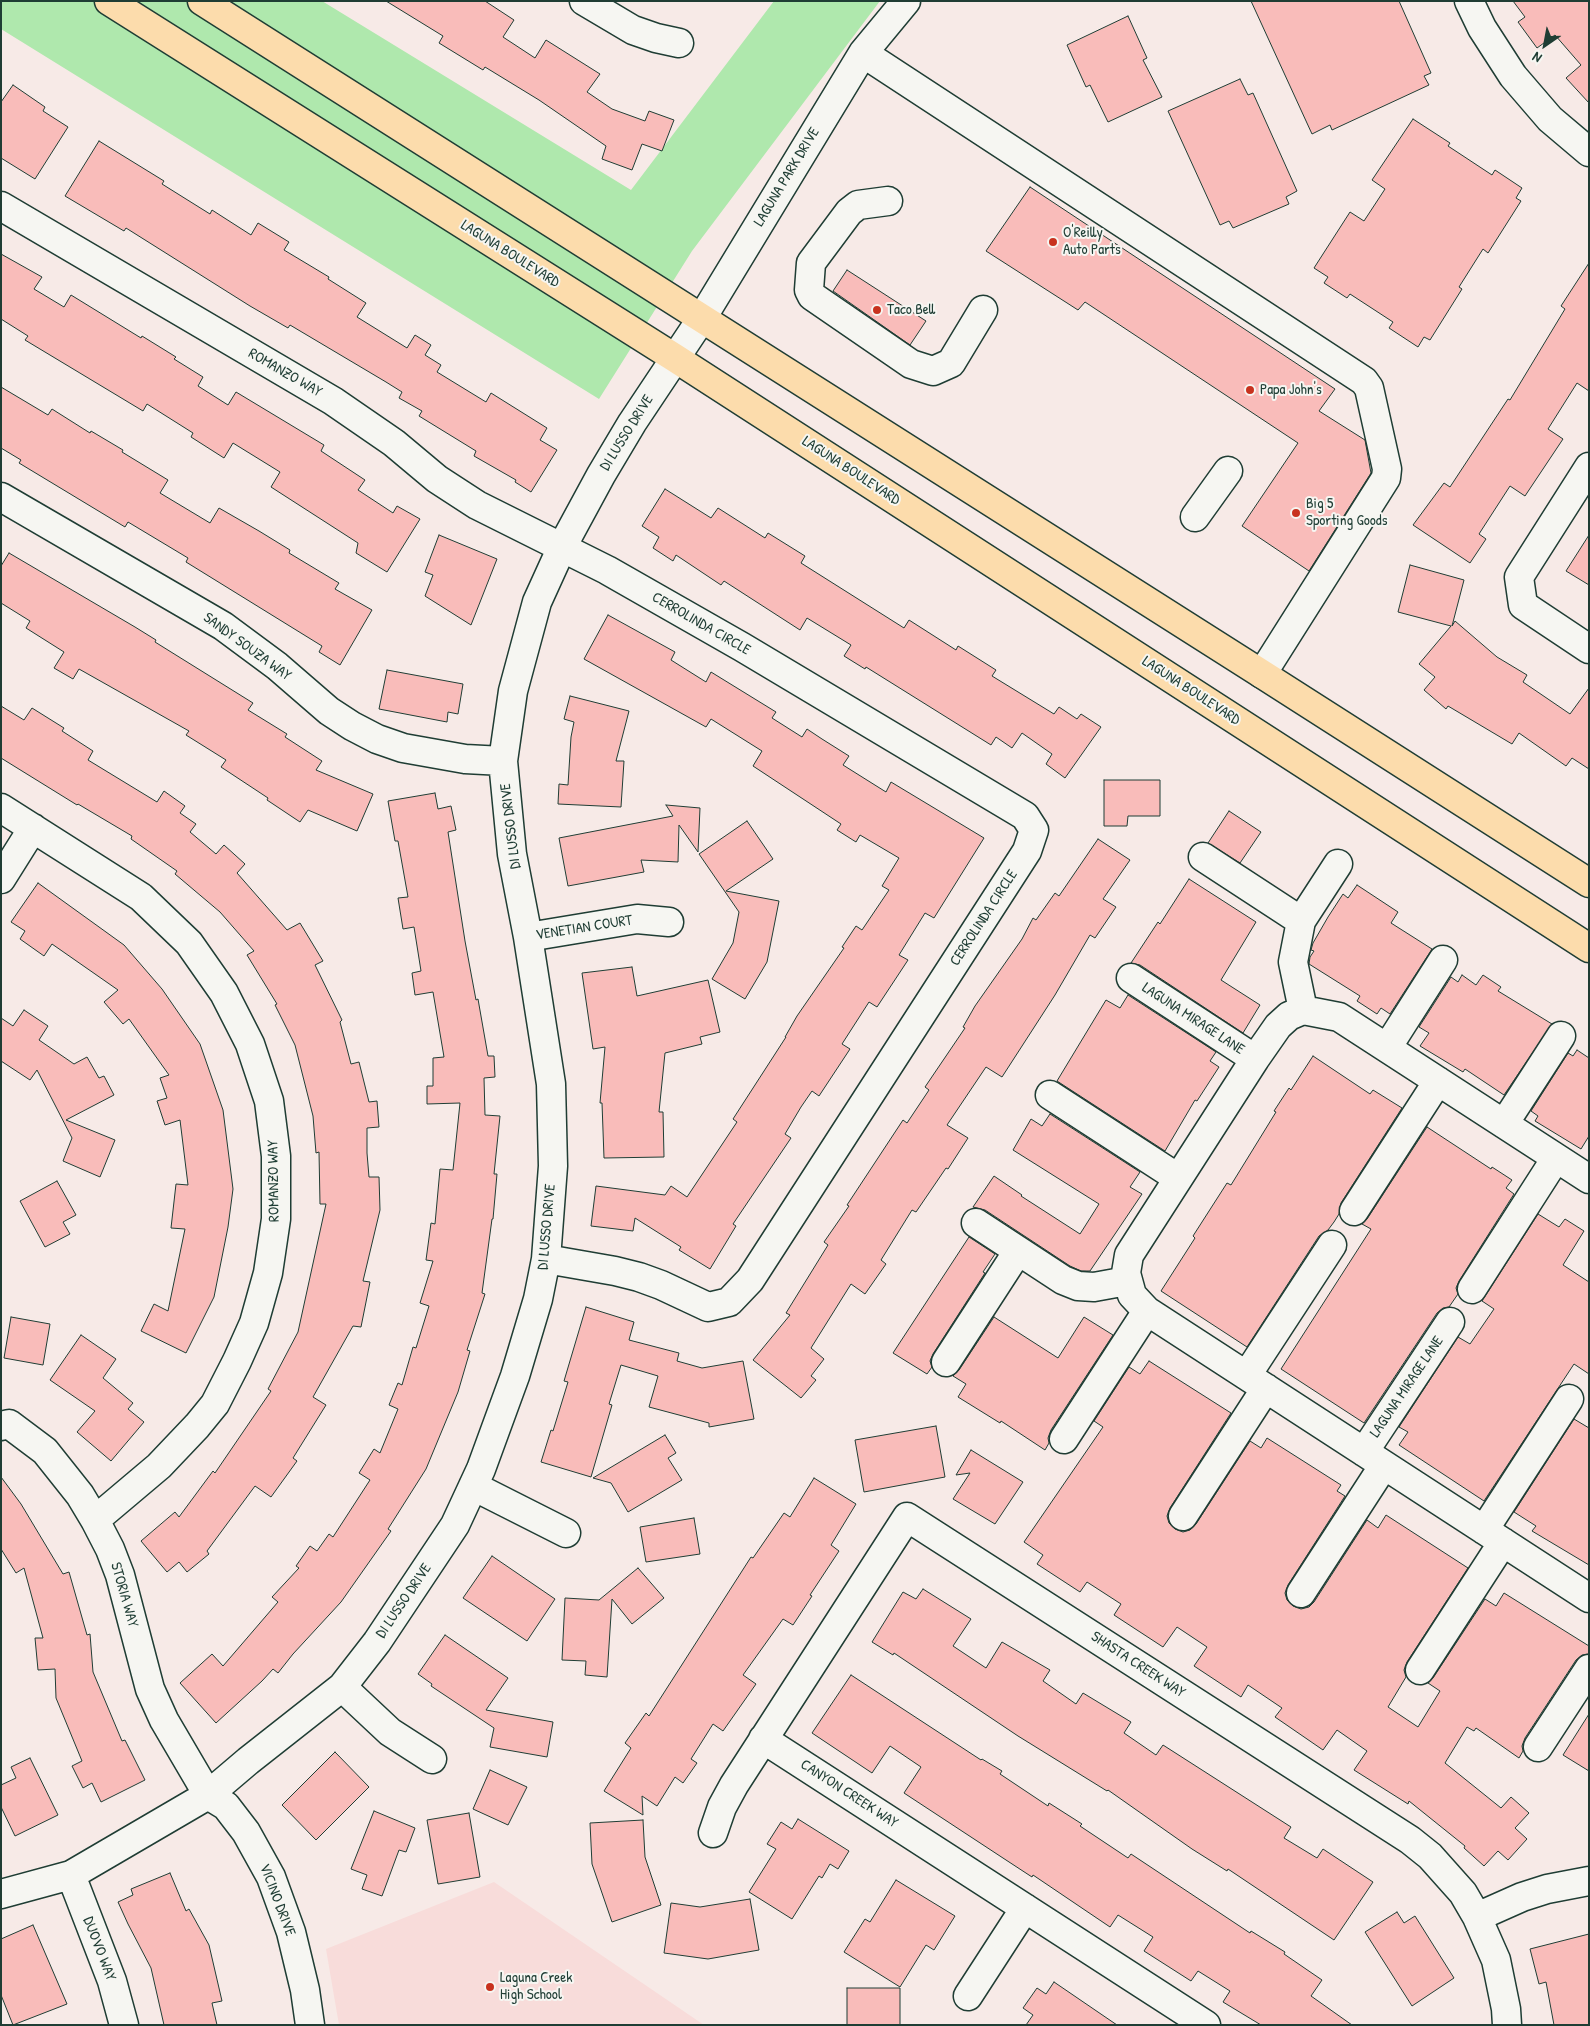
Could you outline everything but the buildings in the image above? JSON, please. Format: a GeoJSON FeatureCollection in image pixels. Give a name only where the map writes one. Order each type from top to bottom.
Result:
{"type":"FeatureCollection","features":[{"type":"Feature","properties":{"kind":"main road","name":"LAGUNA BOULEVARD"},"geometry":{"type":"LineString","coordinates":[[109,1],[675,358],[1589,948]]}},
{"type":"Feature","properties":{"kind":"main road"},"geometry":{"type":"LineString","coordinates":[[202,1],[1262,674],[1589,884]]}},
{"type":"Feature","properties":{"kind":"street"},"geometry":{"type":"LineString","coordinates":[[584,1],[633,30],[656,38],[680,43]]}},
{"type":"Feature","properties":{"kind":"street","name":"LAGUNA PARK DRIVE"},"geometry":{"type":"LineString","coordinates":[[675,358],[702,318],[863,53],[906,1]]}},
{"type":"Feature","properties":{"kind":"street"},"geometry":{"type":"LineString","coordinates":[[1469,1],[1482,28],[1513,76],[1550,119],[1589,152]]}},
{"type":"Feature","properties":{"kind":"street"},"geometry":{"type":"LineString","coordinates":[[863,53],[1364,381],[1369,388],[1387,469],[1386,478],[1262,674]]}},
{"type":"Feature","properties":{"kind":"street"},"geometry":{"type":"LineString","coordinates":[[888,201],[858,205],[849,212],[811,263],[809,290],[820,302],[911,364],[934,371],[951,363],[983,310]]}},
{"type":"Feature","properties":{"kind":"street","name":"ROMANZO WAY"},"geometry":{"type":"LineString","coordinates":[[1,206],[333,401],[394,443],[437,479],[477,505],[562,548]]}},
{"type":"Feature","properties":{"kind":"street","name":"DI LUSSO DRIVE"},"geometry":{"type":"LineString","coordinates":[[1,1894],[71,1875],[208,1795],[342,1687],[377,1642],[455,1525],[481,1469],[515,1376],[538,1298],[546,1259],[553,1166],[551,1084],[528,937],[512,854],[503,761],[513,691],[537,602],[562,548],[601,475],[675,358]]}},
{"type":"Feature","properties":{"kind":"street"},"geometry":{"type":"LineString","coordinates":[[1589,467],[1519,577],[1523,605],[1589,649]]}},
{"type":"Feature","properties":{"kind":"street"},"geometry":{"type":"LineString","coordinates":[[1195,517],[1228,471]]}},
{"type":"Feature","properties":{"kind":"street","name":"SANDY SOUZA WAY"},"geometry":{"type":"LineString","coordinates":[[1,497],[222,626],[271,661],[329,711],[352,726],[377,739],[421,752],[465,759],[503,761]]}},
{"type":"Feature","properties":{"kind":"street","name":"CERROLINDA CIRCLE"},"geometry":{"type":"LineString","coordinates":[[546,1259],[639,1277],[708,1307],[729,1302],[756,1272],[1027,851],[1034,830],[1025,816],[742,647],[607,570],[562,548]]}},
{"type":"Feature","properties":{"kind":"street","name":"ROMANZO WAY"},"geometry":{"type":"LineString","coordinates":[[1,808],[141,897],[189,943],[224,993],[250,1044],[269,1100],[276,1156],[276,1219],[268,1273],[254,1323],[215,1404],[159,1466],[95,1520]]}},
{"type":"Feature","properties":{"kind":"street"},"geometry":{"type":"LineString","coordinates":[[1,878],[33,828]]}},
{"type":"Feature","properties":{"kind":"street"},"geometry":{"type":"LineString","coordinates":[[1204,857],[1301,921]]}},
{"type":"Feature","properties":{"kind":"street"},"geometry":{"type":"LineString","coordinates":[[1338,864],[1301,921],[1293,962],[1303,1010],[1339,1017],[1589,1179]]}},
{"type":"Feature","properties":{"kind":"street","name":"VENETIAN COURT"},"geometry":{"type":"LineString","coordinates":[[528,937],[637,919],[669,922]]}},
{"type":"Feature","properties":{"kind":"street"},"geometry":{"type":"LineString","coordinates":[[1387,1048],[1443,960]]}},
{"type":"Feature","properties":{"kind":"street","name":"LAGUNA MIRAGE LANE"},"geometry":{"type":"LineString","coordinates":[[1130,978],[1255,1059]]}},
{"type":"Feature","properties":{"kind":"street","name":"LAGUNA MIRAGE LANE"},"geometry":{"type":"LineString","coordinates":[[1303,1010],[1289,1016],[1278,1026],[1129,1255],[1127,1280],[1132,1294],[1147,1311],[1589,1598]]}},
{"type":"Feature","properties":{"kind":"street"},"geometry":{"type":"LineString","coordinates":[[1504,1124],[1561,1036]]}},
{"type":"Feature","properties":{"kind":"street"},"geometry":{"type":"LineString","coordinates":[[1354,1211],[1438,1081]]}},
{"type":"Feature","properties":{"kind":"street"},"geometry":{"type":"LineString","coordinates":[[1050,1095],[1178,1178]]}},
{"type":"Feature","properties":{"kind":"street"},"geometry":{"type":"LineString","coordinates":[[1472,1289],[1556,1158]]}},
{"type":"Feature","properties":{"kind":"street"},"geometry":{"type":"LineString","coordinates":[[976,1223],[1063,1280],[1078,1286],[1094,1287],[1127,1280]]}},
{"type":"Feature","properties":{"kind":"street"},"geometry":{"type":"LineString","coordinates":[[1183,1516],[1332,1245]]}},
{"type":"Feature","properties":{"kind":"street"},"geometry":{"type":"LineString","coordinates":[[946,1362],[1018,1250]]}},
{"type":"Feature","properties":{"kind":"street"},"geometry":{"type":"LineString","coordinates":[[1064,1439],[1147,1311]]}},
{"type":"Feature","properties":{"kind":"street","name":"LAGUNA MIRAGE LANE"},"geometry":{"type":"LineString","coordinates":[[1301,1593],[1450,1322]]}},
{"type":"Feature","properties":{"kind":"street"},"geometry":{"type":"LineString","coordinates":[[1420,1670],[1569,1399]]}},
{"type":"Feature","properties":{"kind":"street","name":"STORIA WAY"},"geometry":{"type":"LineString","coordinates":[[1,1426],[9,1424],[45,1451],[80,1495],[95,1520],[110,1549],[120,1576],[150,1689],[164,1720],[208,1795]]}},
{"type":"Feature","properties":{"kind":"street"},"geometry":{"type":"LineString","coordinates":[[473,1486],[566,1532]]}},
{"type":"Feature","properties":{"kind":"street","name":"SHASTA CREEK WAY"},"geometry":{"type":"LineString","coordinates":[[763,1739],[907,1517],[1410,1840],[1447,1874],[1463,1893],[1477,1917],[1496,1960],[1502,1984],[1507,2025]]}},
{"type":"Feature","properties":{"kind":"street"},"geometry":{"type":"LineString","coordinates":[[1538,1747],[1589,1669]]}},
{"type":"Feature","properties":{"kind":"street"},"geometry":{"type":"LineString","coordinates":[[342,1687],[390,1732],[432,1759]]}},
{"type":"Feature","properties":{"kind":"street"},"geometry":{"type":"LineString","coordinates":[[713,1833],[722,1807],[763,1739]]}},
{"type":"Feature","properties":{"kind":"street","name":"CANYON CREEK WAY"},"geometry":{"type":"LineString","coordinates":[[763,1739],[1206,2025]]}},
{"type":"Feature","properties":{"kind":"street","name":"VICINO DRIVE"},"geometry":{"type":"LineString","coordinates":[[208,1795],[226,1806],[246,1832],[271,1876],[291,1932],[305,1990],[310,2025]]}},
{"type":"Feature","properties":{"kind":"street","name":"DUOVO WAY"},"geometry":{"type":"LineString","coordinates":[[71,1875],[112,1981],[124,2025]]}},
{"type":"Feature","properties":{"kind":"street"},"geometry":{"type":"LineString","coordinates":[[1477,1917],[1530,1894],[1589,1881]]}},
{"type":"Feature","properties":{"kind":"street"},"geometry":{"type":"LineString","coordinates":[[968,1996],[1025,1908]]}},
{"type":"Feature","properties":{"kind":"shaded area","name":"Laguna Creek High School"},"geometry":{"type":"Polygon","coordinates":[[[494,1882],[704,2025],[339,2025],[326,1949],[494,1882]]]}},
{"type":"Feature","properties":{"kind":"green space"},"geometry":{"type":"Polygon","coordinates":[[[1,1],[322,1],[631,190],[774,1],[880,1],[692,251],[599,399],[1,29],[1,1]]]}},
{"type":"Feature","properties":{"kind":"place","name":"O'Reilly Auto Parts"},"geometry":{"type":"Point","coordinates":[1053,242]}},
{"type":"Feature","properties":{"kind":"place","name":"Taco Bell"},"geometry":{"type":"Point","coordinates":[877,310]}},
{"type":"Feature","properties":{"kind":"place","name":"Papa John's"},"geometry":{"type":"Point","coordinates":[1250,390]}},
{"type":"Feature","properties":{"kind":"place","name":"Big 5 Sporting Goods"},"geometry":{"type":"Point","coordinates":[1296,513]}},
{"type":"Feature","properties":{"kind":"place","name":"Laguna Creek High School"},"geometry":{"type":"Point","coordinates":[490,1987]}}]}
